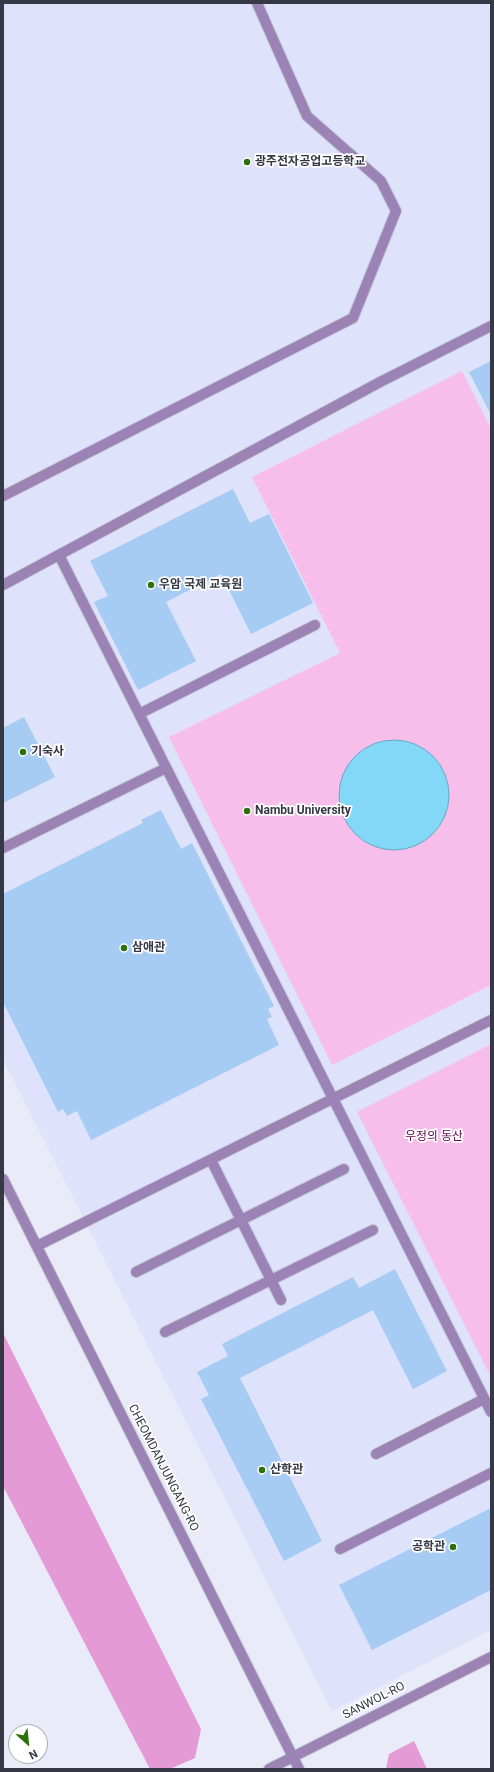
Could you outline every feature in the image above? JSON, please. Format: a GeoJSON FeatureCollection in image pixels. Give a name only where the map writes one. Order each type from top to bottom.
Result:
{"type":"FeatureCollection","features":[{"type":"Feature","properties":{"kind":"street"},"geometry":{"type":"LineString","coordinates":[[3,496],[353,318],[396,211],[381,181],[307,116],[257,3]]}},
{"type":"Feature","properties":{"kind":"street"},"geometry":{"type":"LineString","coordinates":[[3,585],[382,381],[491,326]]}},
{"type":"Feature","properties":{"kind":"street"},"geometry":{"type":"LineString","coordinates":[[59,555],[491,1412]]}},
{"type":"Feature","properties":{"kind":"street"},"geometry":{"type":"LineString","coordinates":[[139,714],[315,625]]}},
{"type":"Feature","properties":{"kind":"street"},"geometry":{"type":"LineString","coordinates":[[3,848],[166,768]]}},
{"type":"Feature","properties":{"kind":"street"},"geometry":{"type":"LineString","coordinates":[[37,1246],[333,1100],[491,1020]]}},
{"type":"Feature","properties":{"kind":"street"},"geometry":{"type":"LineString","coordinates":[[210,1160],[281,1300]]}},
{"type":"Feature","properties":{"kind":"street"},"geometry":{"type":"LineString","coordinates":[[136,1272],[344,1169]]}},
{"type":"Feature","properties":{"kind":"street","name":"CHEOMDANJUNGANG-RO"},"geometry":{"type":"LineString","coordinates":[[3,1179],[299,1769]]}},
{"type":"Feature","properties":{"kind":"street"},"geometry":{"type":"LineString","coordinates":[[165,1332],[373,1230]]}},
{"type":"Feature","properties":{"kind":"street"},"geometry":{"type":"LineString","coordinates":[[376,1454],[484,1399]]}},
{"type":"Feature","properties":{"kind":"street"},"geometry":{"type":"LineString","coordinates":[[340,1549],[491,1473]]}},
{"type":"Feature","properties":{"kind":"street","name":"SANWOL-RO"},"geometry":{"type":"LineString","coordinates":[[269,1769],[491,1657]]}},
{"type":"Feature","properties":{"kind":"shaded area","name":"Nambu University"},"geometry":{"type":"Polygon","coordinates":[[[3,3],[491,3],[491,1630],[332,1711],[3,1059],[3,3]]]}},
{"type":"Feature","properties":{"kind":"shaded area"},"geometry":{"type":"Polygon","coordinates":[[[3,1333],[201,1729],[195,1758],[170,1769],[150,1769],[3,1486],[3,1333]]]}},
{"type":"Feature","properties":{"kind":"shaded area"},"geometry":{"type":"Polygon","coordinates":[[[414,1741],[427,1769],[386,1769],[389,1754],[414,1741]]]}},
{"type":"Feature","properties":{"kind":"green space"},"geometry":{"type":"Polygon","coordinates":[[[462,371],[491,429],[491,985],[332,1065],[169,737],[340,653],[252,477],[462,371]]]}},
{"type":"Feature","properties":{"kind":"green space","name":"우정의 동산"},"geometry":{"type":"Polygon","coordinates":[[[491,1044],[491,1377],[357,1112],[491,1044]]]}},
{"type":"Feature","properties":{"kind":"water"},"geometry":{"type":"Polygon","coordinates":[[[394,740],[415,744],[433,756],[445,774],[449,795],[445,816],[433,834],[415,846],[394,850],[373,846],[355,834],[343,816],[339,795],[343,774],[355,756],[373,744],[394,740]]]}},
{"type":"Feature","properties":{"kind":"building"},"geometry":{"type":"Polygon","coordinates":[[[491,361],[491,415],[469,372],[491,361]]]}},
{"type":"Feature","properties":{"kind":"building","name":"우암 국제 교육원"},"geometry":{"type":"Polygon","coordinates":[[[233,489],[250,523],[269,514],[313,603],[251,634],[221,574],[166,602],[196,661],[138,690],[94,602],[108,596],[90,561],[233,489]]]}},
{"type":"Feature","properties":{"kind":"building","name":"기숙사"},"geometry":{"type":"Polygon","coordinates":[[[24,717],[55,777],[3,803],[3,728],[24,717]]]}},
{"type":"Feature","properties":{"kind":"building","name":"삼애관"},"geometry":{"type":"Polygon","coordinates":[[[161,810],[181,849],[192,843],[274,1006],[268,1009],[272,1017],[267,1019],[279,1045],[91,1140],[77,1111],[67,1116],[63,1109],[58,1112],[3,1002],[3,894],[143,823],[141,820],[161,810]]]}},
{"type":"Feature","properties":{"kind":"building","name":"산학관"},"geometry":{"type":"Polygon","coordinates":[[[395,1269],[447,1371],[413,1389],[373,1310],[240,1378],[322,1541],[284,1561],[201,1399],[209,1395],[197,1372],[228,1356],[222,1344],[353,1277],[359,1288],[395,1269]]]}},
{"type":"Feature","properties":{"kind":"building","name":"공학관"},"geometry":{"type":"Polygon","coordinates":[[[491,1508],[491,1590],[372,1650],[339,1585],[491,1508]]]}},
{"type":"Feature","properties":{"kind":"place","name":"광주전자공업고등학교"},"geometry":{"type":"Point","coordinates":[247,162]}},
{"type":"Feature","properties":{"kind":"place","name":"우암 국제 교육원"},"geometry":{"type":"Point","coordinates":[151,585]}},
{"type":"Feature","properties":{"kind":"place","name":"기숙사"},"geometry":{"type":"Point","coordinates":[23,752]}},
{"type":"Feature","properties":{"kind":"place","name":"Nambu University"},"geometry":{"type":"Point","coordinates":[247,811]}},
{"type":"Feature","properties":{"kind":"place","name":"삼애관"},"geometry":{"type":"Point","coordinates":[124,948]}},
{"type":"Feature","properties":{"kind":"place","name":"산학관"},"geometry":{"type":"Point","coordinates":[262,1470]}},
{"type":"Feature","properties":{"kind":"place","name":"공학관"},"geometry":{"type":"Point","coordinates":[453,1547]}}]}
